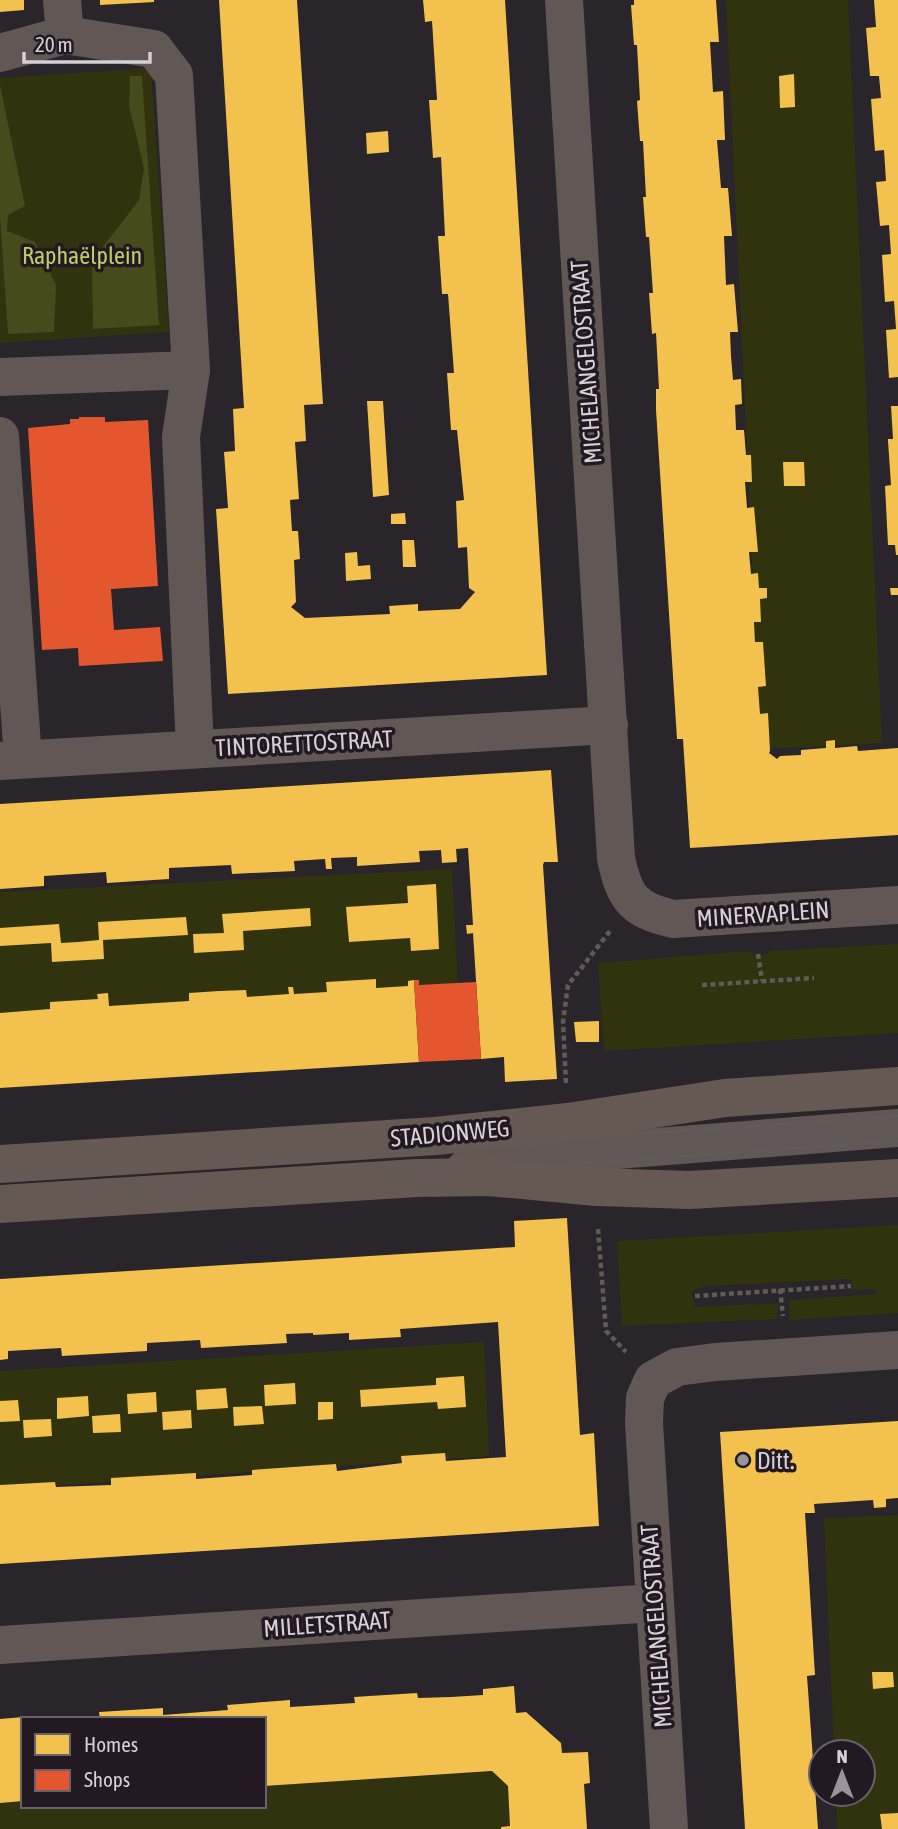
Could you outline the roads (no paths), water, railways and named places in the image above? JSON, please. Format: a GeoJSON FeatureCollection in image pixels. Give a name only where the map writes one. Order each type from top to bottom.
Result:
{"type":"FeatureCollection","features":[{"type":"Feature","properties":{"kind":"main road","name":"STADIONWEG"},"geometry":{"type":"LineString","coordinates":[[0,1164],[435,1136],[568,1122],[725,1098],[898,1086]]}},
{"type":"Feature","properties":{"kind":"main road","name":"STADIONWEG"},"geometry":{"type":"LineString","coordinates":[[0,1204],[416,1178],[489,1177],[689,1190],[898,1178]]}},
{"type":"Feature","properties":{"kind":"street","name":"MICHELANGELOSTRAAT"},"geometry":{"type":"LineString","coordinates":[[564,0],[609,725]]}},
{"type":"Feature","properties":{"kind":"street"},"geometry":{"type":"LineString","coordinates":[[0,54],[64,18],[154,49],[174,75],[191,370],[181,437],[195,749]]}},
{"type":"Feature","properties":{"kind":"street"},"geometry":{"type":"LineString","coordinates":[[0,377],[191,370]]}},
{"type":"Feature","properties":{"kind":"street"},"geometry":{"type":"LineString","coordinates":[[0,436],[11,760]]}},
{"type":"Feature","properties":{"kind":"street","name":"TINTORETTOSTRAAT"},"geometry":{"type":"LineString","coordinates":[[11,760],[609,725]]}},
{"type":"Feature","properties":{"kind":"street","name":"MINERVAPLEIN"},"geometry":{"type":"LineString","coordinates":[[609,725],[616,858],[621,881],[633,901],[649,914],[673,919],[898,905]]}},
{"type":"Feature","properties":{"kind":"street","name":"STADIONWEG"},"geometry":{"type":"LineString","coordinates":[[416,1178],[540,1156],[898,1128]]}},
{"type":"Feature","properties":{"kind":"street","name":"MICHELANGELOSTRAAT"},"geometry":{"type":"LineString","coordinates":[[669,1829],[644,1423],[645,1398],[653,1380],[677,1367],[715,1362],[898,1350]]}},
{"type":"Feature","properties":{"kind":"street","name":"MILLETSTRAAT"},"geometry":{"type":"LineString","coordinates":[[0,1645],[655,1603]]}},
{"type":"Feature","properties":{"kind":"tram line"},"geometry":{"type":"LineString","coordinates":[[0,1178],[898,1116]]}},
{"type":"Feature","properties":{"kind":"tram line"},"geometry":{"type":"LineString","coordinates":[[0,1200],[898,1141]]}},
{"type":"Feature","properties":{"kind":"place","name":"Ditt."},"geometry":{"type":"Point","coordinates":[743,1460]}},
{"type":"Feature","properties":{"kind":"park label","name":"Raphaëlplein"},"geometry":{"type":"Point","coordinates":[82,255]}}]}
